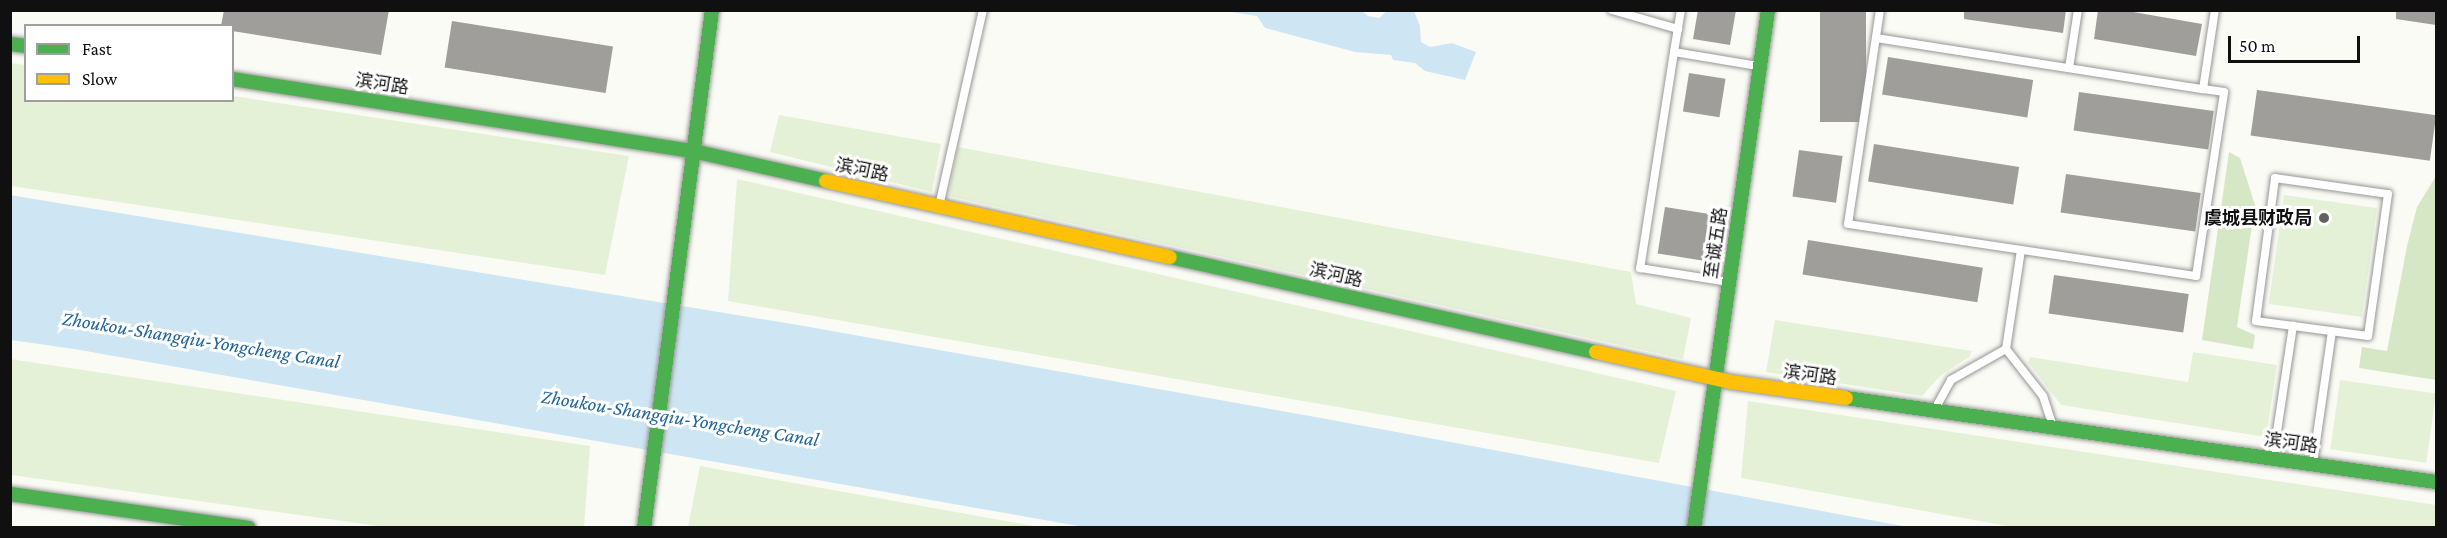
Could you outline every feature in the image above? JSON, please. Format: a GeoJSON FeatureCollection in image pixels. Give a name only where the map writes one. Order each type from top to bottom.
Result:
{"type":"FeatureCollection","features":[{"type":"Feature","properties":{"kind":"street"},"geometry":{"type":"LineString","coordinates":[[644,528],[712,10]]}},
{"type":"Feature","properties":{"kind":"street","name":"至诚五路"},"geometry":{"type":"LineString","coordinates":[[1694,528],[1768,10]]}},
{"type":"Feature","properties":{"kind":"street","name":"滨河路"},"geometry":{"type":"LineString","coordinates":[[234,79],[693,151],[1714,378],[2436,482]]}},
{"type":"Feature","properties":{"kind":"street"},"geometry":{"type":"LineString","coordinates":[[10,494],[249,528]]}},
{"type":"Feature","properties":{"kind":"lane"},"geometry":{"type":"LineString","coordinates":[[939,206],[983,10]]}},
{"type":"Feature","properties":{"kind":"lane"},"geometry":{"type":"LineString","coordinates":[[1612,10],[1678,29]]}},
{"type":"Feature","properties":{"kind":"lane"},"geometry":{"type":"LineString","coordinates":[[1681,10],[1640,268],[1728,282]]}},
{"type":"Feature","properties":{"kind":"lane"},"geometry":{"type":"LineString","coordinates":[[1876,38],[2224,92],[2196,276],[1848,224],[1880,10]]}},
{"type":"Feature","properties":{"kind":"lane"},"geometry":{"type":"LineString","coordinates":[[2069,68],[2078,10]]}},
{"type":"Feature","properties":{"kind":"lane"},"geometry":{"type":"LineString","coordinates":[[2204,89],[2215,10]]}},
{"type":"Feature","properties":{"kind":"lane"},"geometry":{"type":"LineString","coordinates":[[1674,52],[1760,66]]}},
{"type":"Feature","properties":{"kind":"lane"},"geometry":{"type":"LineString","coordinates":[[2275,178],[2388,194],[2368,336],[2293,326],[2256,321],[2275,178]]}},
{"type":"Feature","properties":{"kind":"lane"},"geometry":{"type":"LineString","coordinates":[[2021,249],[2006,349],[2043,396],[2053,427]]}},
{"type":"Feature","properties":{"kind":"lane"},"geometry":{"type":"LineString","coordinates":[[2273,458],[2293,326]]}},
{"type":"Feature","properties":{"kind":"lane"},"geometry":{"type":"LineString","coordinates":[[2313,464],[2332,331]]}},
{"type":"Feature","properties":{"kind":"lane"},"geometry":{"type":"LineString","coordinates":[[1934,410],[1951,380],[2006,349]]}},
{"type":"Feature","properties":{"kind":"green space"},"geometry":{"type":"Polygon","coordinates":[[[10,63],[24,65],[24,102],[234,102],[234,96],[629,156],[605,275],[11,186],[10,63]]]}},
{"type":"Feature","properties":{"kind":"green space"},"geometry":{"type":"Polygon","coordinates":[[[779,115],[941,144],[932,192],[770,152],[779,115]]]}},
{"type":"Feature","properties":{"kind":"green space"},"geometry":{"type":"Polygon","coordinates":[[[958,147],[1631,272],[1636,304],[1691,318],[1683,359],[948,196],[958,147]]]}},
{"type":"Feature","properties":{"kind":"green space"},"geometry":{"type":"Polygon","coordinates":[[[2229,152],[2240,158],[2255,205],[2237,327],[2255,335],[2253,349],[2202,340],[2229,152]]]}},
{"type":"Feature","properties":{"kind":"green space"},"geometry":{"type":"Polygon","coordinates":[[[2436,176],[2436,380],[2359,368],[2362,347],[2387,351],[2407,246],[2417,207],[2436,176]]]}},
{"type":"Feature","properties":{"kind":"green space"},"geometry":{"type":"Polygon","coordinates":[[[737,179],[1676,391],[1659,463],[728,301],[737,179]]]}},
{"type":"Feature","properties":{"kind":"green space"},"geometry":{"type":"Polygon","coordinates":[[[2284,195],[2377,208],[2362,317],[2269,304],[2284,195]]]}},
{"type":"Feature","properties":{"kind":"green space"},"geometry":{"type":"Polygon","coordinates":[[[1775,320],[1972,351],[1969,357],[1940,376],[1922,396],[1766,372],[1775,320]]]}},
{"type":"Feature","properties":{"kind":"green space"},"geometry":{"type":"Polygon","coordinates":[[[2193,352],[2277,365],[2266,437],[2061,405],[2028,362],[2030,357],[2188,382],[2193,352]]]}},
{"type":"Feature","properties":{"kind":"green space"},"geometry":{"type":"Polygon","coordinates":[[[10,359],[590,446],[584,527],[386,527],[11,475],[10,359]]]}},
{"type":"Feature","properties":{"kind":"green space"},"geometry":{"type":"Polygon","coordinates":[[[2340,380],[2436,393],[2426,463],[2330,449],[2340,380]]]}},
{"type":"Feature","properties":{"kind":"green space"},"geometry":{"type":"Polygon","coordinates":[[[1748,401],[2436,505],[2436,527],[2013,527],[1741,478],[1748,401]]]}},
{"type":"Feature","properties":{"kind":"green space"},"geometry":{"type":"Polygon","coordinates":[[[700,466],[1039,527],[688,527],[700,466]]]}},
{"type":"Feature","properties":{"kind":"water"},"geometry":{"type":"Polygon","coordinates":[[[1361,10],[1368,16],[1379,18],[1387,11],[1414,11],[1420,26],[1421,42],[1430,47],[1452,43],[1476,52],[1465,80],[1425,71],[1415,63],[1393,60],[1391,55],[1355,52],[1265,28],[1257,16],[1224,11],[1361,10]]]}},
{"type":"Feature","properties":{"kind":"water","name":"Zhoukou-Shangqiu-Yongcheng Canal"},"geometry":{"type":"Polygon","coordinates":[[[10,195],[798,325],[1321,418],[1908,527],[1084,527],[74,349],[11,340],[10,195]]]}},
{"type":"Feature","properties":{"kind":"building"},"geometry":{"type":"Polygon","coordinates":[[[224,10],[389,10],[381,55],[234,31],[234,24],[221,24],[224,10]]]}},
{"type":"Feature","properties":{"kind":"building"},"geometry":{"type":"Polygon","coordinates":[[[1698,10],[1736,10],[1730,45],[1693,39],[1698,10]]]}},
{"type":"Feature","properties":{"kind":"building"},"geometry":{"type":"Polygon","coordinates":[[[1820,10],[1866,10],[1866,122],[1820,122],[1820,10]]]}},
{"type":"Feature","properties":{"kind":"building"},"geometry":{"type":"Polygon","coordinates":[[[1964,10],[2066,10],[2063,33],[1964,19],[1964,10]]]}},
{"type":"Feature","properties":{"kind":"building"},"geometry":{"type":"Polygon","coordinates":[[[2098,10],[2122,10],[2202,24],[2196,56],[2094,39],[2098,10]]]}},
{"type":"Feature","properties":{"kind":"building"},"geometry":{"type":"Polygon","coordinates":[[[2396,10],[2436,10],[2436,25],[2396,19],[2396,10]]]}},
{"type":"Feature","properties":{"kind":"building"},"geometry":{"type":"Polygon","coordinates":[[[452,21],[613,46],[606,93],[445,67],[452,21]]]}},
{"type":"Feature","properties":{"kind":"building"},"geometry":{"type":"Polygon","coordinates":[[[1888,57],[2033,80],[2027,118],[1882,95],[1888,57]]]}},
{"type":"Feature","properties":{"kind":"building"},"geometry":{"type":"Polygon","coordinates":[[[1689,73],[1726,79],[1719,117],[1683,112],[1689,73]]]}},
{"type":"Feature","properties":{"kind":"building"},"geometry":{"type":"Polygon","coordinates":[[[2257,90],[2436,115],[2430,161],[2251,136],[2257,90]]]}},
{"type":"Feature","properties":{"kind":"building"},"geometry":{"type":"Polygon","coordinates":[[[2079,92],[2214,111],[2208,150],[2074,131],[2079,92]]]}},
{"type":"Feature","properties":{"kind":"building"},"geometry":{"type":"Polygon","coordinates":[[[1874,144],[2019,167],[2013,205],[1868,182],[1874,144]]]}},
{"type":"Feature","properties":{"kind":"building"},"geometry":{"type":"Polygon","coordinates":[[[1799,150],[1843,156],[1836,203],[1792,197],[1799,150]]]}},
{"type":"Feature","properties":{"kind":"building"},"geometry":{"type":"Polygon","coordinates":[[[2066,174],[2201,193],[2195,232],[2061,213],[2066,174]]]}},
{"type":"Feature","properties":{"kind":"building"},"geometry":{"type":"Polygon","coordinates":[[[1665,207],[1709,214],[1702,260],[1658,253],[1665,207]]]}},
{"type":"Feature","properties":{"kind":"building"},"geometry":{"type":"Polygon","coordinates":[[[1808,240],[1983,268],[1977,302],[1803,275],[1808,240]]]}},
{"type":"Feature","properties":{"kind":"building"},"geometry":{"type":"Polygon","coordinates":[[[2054,275],[2189,294],[2183,333],[2049,314],[2054,275]]]}},
{"type":"Feature","properties":{"kind":"traffic: fast"},"geometry":{"type":"LineString","coordinates":[[644,528],[712,10]]}},
{"type":"Feature","properties":{"kind":"traffic: fast"},"geometry":{"type":"LineString","coordinates":[[1694,528],[1768,10]]}},
{"type":"Feature","properties":{"kind":"traffic: fast"},"geometry":{"type":"LineString","coordinates":[[10,44],[24,46]]}},
{"type":"Feature","properties":{"kind":"traffic: fast"},"geometry":{"type":"LineString","coordinates":[[234,79],[693,151],[826,181]]}},
{"type":"Feature","properties":{"kind":"traffic: fast"},"geometry":{"type":"LineString","coordinates":[[1170,257],[1596,352]]}},
{"type":"Feature","properties":{"kind":"traffic: fast"},"geometry":{"type":"LineString","coordinates":[[1846,398],[2436,482]]}},
{"type":"Feature","properties":{"kind":"traffic: fast"},"geometry":{"type":"LineString","coordinates":[[10,494],[249,528]]}},
{"type":"Feature","properties":{"kind":"traffic: slow"},"geometry":{"type":"LineString","coordinates":[[826,181],[1170,257]]}},
{"type":"Feature","properties":{"kind":"traffic: slow"},"geometry":{"type":"LineString","coordinates":[[1596,352],[1731,382],[1846,398]]}},
{"type":"Feature","properties":{"kind":"place","name":"虞城县财政局"},"geometry":{"type":"Point","coordinates":[2324,218]}}]}
